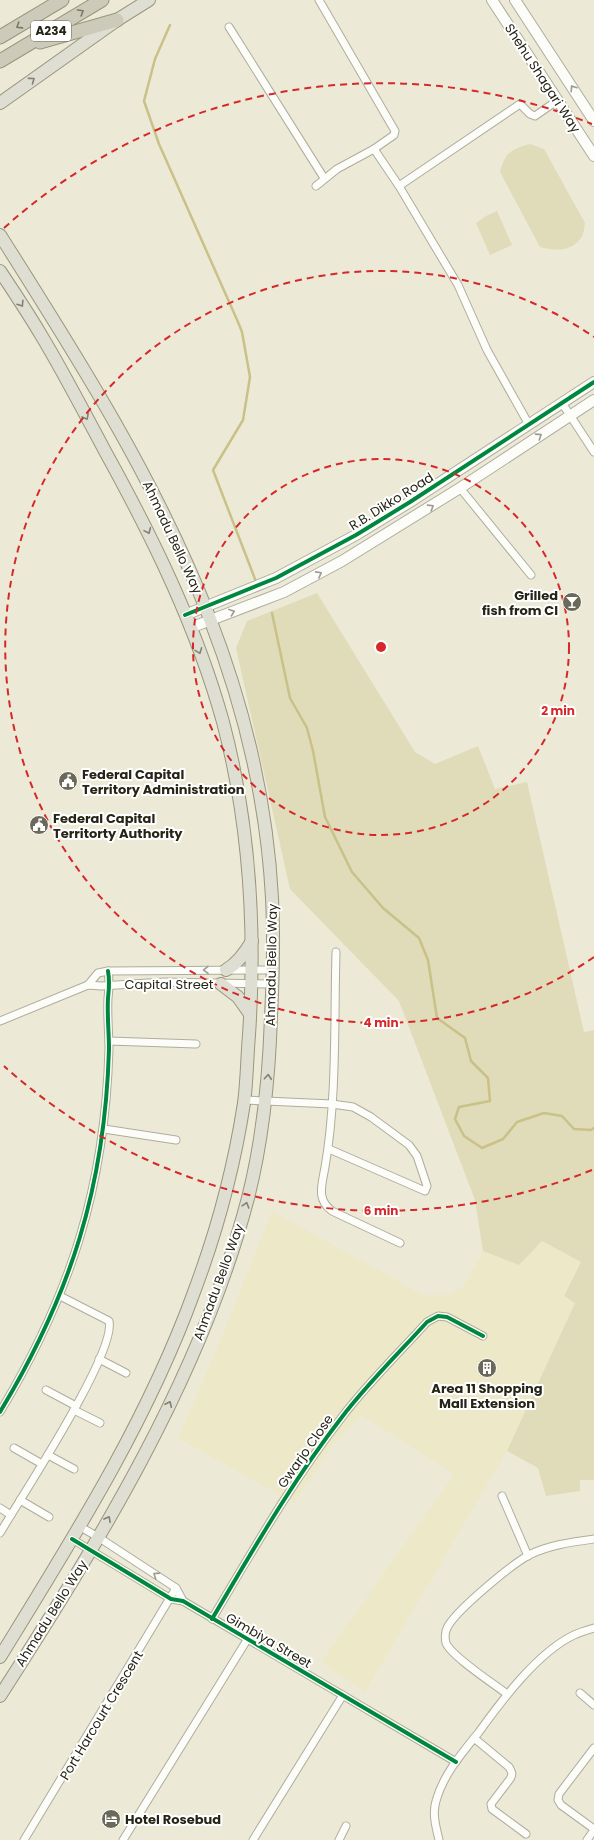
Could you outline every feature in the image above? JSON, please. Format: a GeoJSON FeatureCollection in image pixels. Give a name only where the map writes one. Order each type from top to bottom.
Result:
{"type":"FeatureCollection","features":[{"type":"Feature","properties":{"kind":"highway"},"geometry":{"type":"LineString","coordinates":[[39,13],[50,0]]}},
{"type":"Feature","properties":{"kind":"highway","name":"A234"},"geometry":{"type":"LineString","coordinates":[[0,37],[62,0]]}},
{"type":"Feature","properties":{"kind":"highway","name":"A234"},"geometry":{"type":"LineString","coordinates":[[0,61],[102,0]]}},
{"type":"Feature","properties":{"kind":"highway"},"geometry":{"type":"LineString","coordinates":[[23,47],[117,20]]}},
{"type":"Feature","properties":{"kind":"main road"},"geometry":{"type":"LineString","coordinates":[[0,103],[117,20],[149,0]]}},
{"type":"Feature","properties":{"kind":"main road","name":"Ahmadu Bello Way"},"geometry":{"type":"LineString","coordinates":[[0,235],[60,328],[133,455],[165,517],[211,620],[243,717],[261,802],[272,897],[273,970],[269,1071],[266,1101],[248,1196],[213,1303],[159,1427],[98,1537],[2,1688]]}},
{"type":"Feature","properties":{"kind":"main road","name":"Ahmadu Bello Way"},"geometry":{"type":"LineString","coordinates":[[0,271],[42,337],[145,523],[185,615],[208,674],[231,754],[240,803],[248,861],[252,940],[252,984],[244,1100],[226,1192],[194,1294],[139,1419],[72,1539],[0,1657]]}},
{"type":"Feature","properties":{"kind":"main road"},"geometry":{"type":"LineString","coordinates":[[226,970],[235,965],[242,957],[252,940]]}},
{"type":"Feature","properties":{"kind":"main road"},"geometry":{"type":"LineString","coordinates":[[221,984],[238,997],[250,1014]]}},
{"type":"Feature","properties":{"kind":"street"},"geometry":{"type":"LineString","coordinates":[[316,186],[324,178],[374,149],[394,135],[395,131],[319,0]]}},
{"type":"Feature","properties":{"kind":"street","name":"Shehu Shagari Way"},"geometry":{"type":"LineString","coordinates":[[492,0],[594,156]]}},
{"type":"Feature","properties":{"kind":"street","name":"Shehu Shagari Way"},"geometry":{"type":"LineString","coordinates":[[515,0],[594,121]]}},
{"type":"Feature","properties":{"kind":"street"},"geometry":{"type":"LineString","coordinates":[[229,27],[324,178]]}},
{"type":"Feature","properties":{"kind":"street"},"geometry":{"type":"LineString","coordinates":[[399,186],[520,104],[530,114],[535,116],[558,100]]}},
{"type":"Feature","properties":{"kind":"street"},"geometry":{"type":"LineString","coordinates":[[374,149],[399,186],[458,285],[487,350],[528,423]]}},
{"type":"Feature","properties":{"kind":"street","name":"R.B. Dikko Road"},"geometry":{"type":"LineString","coordinates":[[185,615],[276,578],[330,549],[410,502],[528,423],[594,382]]}},
{"type":"Feature","properties":{"kind":"street","name":"R.B. Dikko Road"},"geometry":{"type":"LineString","coordinates":[[190,628],[284,592],[342,561],[460,488],[594,400]]}},
{"type":"Feature","properties":{"kind":"street"},"geometry":{"type":"LineString","coordinates":[[562,403],[594,452]]}},
{"type":"Feature","properties":{"kind":"street"},"geometry":{"type":"LineString","coordinates":[[460,488],[531,575]]}},
{"type":"Feature","properties":{"kind":"street"},"geometry":{"type":"LineString","coordinates":[[336,952],[332,1104],[329,1149],[322,1191],[324,1205],[332,1212],[400,1243]]}},
{"type":"Feature","properties":{"kind":"street"},"geometry":{"type":"LineString","coordinates":[[88,985],[98,973],[108,971],[273,970]]}},
{"type":"Feature","properties":{"kind":"street"},"geometry":{"type":"LineString","coordinates":[[0,1412],[40,1338],[60,1296],[88,1214],[104,1129],[109,1041],[108,998],[111,985],[108,971]]}},
{"type":"Feature","properties":{"kind":"street"},"geometry":{"type":"LineString","coordinates":[[98,973],[101,986],[108,998]]}},
{"type":"Feature","properties":{"kind":"street","name":"Capital Street"},"geometry":{"type":"LineString","coordinates":[[0,1021],[88,985],[101,986],[164,982],[272,984]]}},
{"type":"Feature","properties":{"kind":"street"},"geometry":{"type":"LineString","coordinates":[[109,1041],[196,1044]]}},
{"type":"Feature","properties":{"kind":"street"},"geometry":{"type":"LineString","coordinates":[[244,1100],[332,1104],[353,1107],[371,1117],[409,1145],[417,1156],[427,1186],[425,1191],[329,1149]]}},
{"type":"Feature","properties":{"kind":"street"},"geometry":{"type":"LineString","coordinates":[[104,1129],[176,1140]]}},
{"type":"Feature","properties":{"kind":"street"},"geometry":{"type":"LineString","coordinates":[[0,1534],[75,1408],[104,1349],[109,1321],[60,1296]]}},
{"type":"Feature","properties":{"kind":"street","name":"Gwarjo Close"},"geometry":{"type":"LineString","coordinates":[[212,1619],[281,1503],[342,1417],[427,1322],[438,1316],[447,1317],[483,1336]]}},
{"type":"Feature","properties":{"kind":"street"},"geometry":{"type":"LineString","coordinates":[[99,1360],[126,1373]]}},
{"type":"Feature","properties":{"kind":"street"},"geometry":{"type":"LineString","coordinates":[[46,1390],[100,1423]]}},
{"type":"Feature","properties":{"kind":"street"},"geometry":{"type":"LineString","coordinates":[[14,1448],[42,1464]]}},
{"type":"Feature","properties":{"kind":"street"},"geometry":{"type":"LineString","coordinates":[[48,1455],[74,1470]]}},
{"type":"Feature","properties":{"kind":"street"},"geometry":{"type":"LineString","coordinates":[[502,1496],[528,1556]]}},
{"type":"Feature","properties":{"kind":"street"},"geometry":{"type":"LineString","coordinates":[[20,1500],[49,1517]]}},
{"type":"Feature","properties":{"kind":"street"},"geometry":{"type":"LineString","coordinates":[[0,1508],[11,1515]]}},
{"type":"Feature","properties":{"kind":"street"},"geometry":{"type":"LineString","coordinates":[[79,1526],[176,1588],[183,1601]]}},
{"type":"Feature","properties":{"kind":"street","name":"Gimbiya Street"},"geometry":{"type":"LineString","coordinates":[[72,1539],[171,1599],[183,1601],[456,1762]]}},
{"type":"Feature","properties":{"kind":"street"},"geometry":{"type":"LineString","coordinates":[[507,1694],[457,1656],[449,1648],[446,1643],[446,1630],[461,1612],[489,1585],[528,1556],[548,1548],[571,1542],[594,1540]]}},
{"type":"Feature","properties":{"kind":"street","name":"Port Harcourt Crescent"},"geometry":{"type":"LineString","coordinates":[[24,1840],[171,1599],[176,1588]]}},
{"type":"Feature","properties":{"kind":"street"},"geometry":{"type":"LineString","coordinates":[[439,1840],[434,1814],[435,1802],[443,1783],[456,1762],[507,1694],[528,1672],[554,1648],[574,1635],[594,1628]]}},
{"type":"Feature","properties":{"kind":"street"},"geometry":{"type":"LineString","coordinates":[[123,1840],[247,1640]]}},
{"type":"Feature","properties":{"kind":"street"},"geometry":{"type":"LineString","coordinates":[[580,1693],[594,1705]]}},
{"type":"Feature","properties":{"kind":"street"},"geometry":{"type":"LineString","coordinates":[[253,1840],[343,1695]]}},
{"type":"Feature","properties":{"kind":"street"},"geometry":{"type":"LineString","coordinates":[[474,1738],[512,1771],[510,1779],[491,1804],[492,1809],[526,1834]]}},
{"type":"Feature","properties":{"kind":"street"},"geometry":{"type":"LineString","coordinates":[[587,1840],[594,1830],[561,1805],[558,1800],[559,1794],[594,1748]]}},
{"type":"Feature","properties":{"kind":"street"},"geometry":{"type":"LineString","coordinates":[[339,1840],[346,1826]]}},
{"type":"Feature","properties":{"kind":"shaded area"},"geometry":{"type":"Polygon","coordinates":[[[530,144],[544,149],[585,223],[582,237],[577,243],[568,248],[557,250],[540,247],[500,172],[504,160],[513,150],[530,144]]]}},
{"type":"Feature","properties":{"kind":"shaded area"},"geometry":{"type":"Polygon","coordinates":[[[497,211],[512,245],[490,255],[476,223],[497,211]]]}},
{"type":"Feature","properties":{"kind":"shaded area"},"geometry":{"type":"Polygon","coordinates":[[[317,593],[415,752],[435,764],[478,746],[495,789],[527,782],[584,1032],[594,1030],[594,1480],[580,1480],[580,1491],[546,1496],[538,1468],[507,1451],[575,1303],[564,1296],[581,1262],[542,1241],[519,1265],[483,1251],[475,1200],[399,1001],[290,889],[236,648],[247,621],[317,593]]]}},
{"type":"Feature","properties":{"kind":"shaded area"},"geometry":{"type":"Polygon","coordinates":[[[272,1211],[423,1295],[449,1295],[464,1286],[483,1251],[519,1265],[542,1241],[581,1262],[564,1296],[575,1303],[507,1451],[365,1692],[321,1662],[454,1474],[361,1415],[332,1446],[294,1503],[178,1438],[218,1346],[272,1211]]]}},
{"type":"Feature","properties":{"kind":"waterway"},"geometry":{"type":"LineString","coordinates":[[170,25],[155,59],[144,101],[159,144],[242,332],[250,377],[243,420],[213,470],[255,579]]}},
{"type":"Feature","properties":{"kind":"waterway"},"geometry":{"type":"LineString","coordinates":[[272,613],[290,698],[307,728],[313,751],[325,817],[352,872],[383,908],[419,938],[428,960],[437,1018],[465,1038],[471,1061],[488,1078],[490,1101],[459,1107],[455,1119],[464,1136],[482,1148],[503,1139],[517,1122],[544,1113],[562,1116],[574,1129],[591,1130],[594,1128]]}},
{"type":"Feature","properties":{"kind":"cycle path"},"geometry":{"type":"LineString","coordinates":[[185,615],[276,578],[356,535],[410,502],[594,382]]}},
{"type":"Feature","properties":{"kind":"cycle path"},"geometry":{"type":"LineString","coordinates":[[0,1412],[25,1368],[46,1325],[65,1282],[80,1238],[100,1147],[106,1099],[109,1049],[108,971]]}},
{"type":"Feature","properties":{"kind":"cycle path"},"geometry":{"type":"LineString","coordinates":[[212,1619],[290,1490],[324,1441],[362,1392],[427,1322],[438,1316],[447,1317],[483,1336]]}},
{"type":"Feature","properties":{"kind":"cycle path"},"geometry":{"type":"LineString","coordinates":[[72,1539],[171,1599],[183,1601],[456,1762]]}},
{"type":"Feature","properties":{"kind":"place","name":"Grilled fish from CI"},"geometry":{"type":"Point","coordinates":[572,602]}},
{"type":"Feature","properties":{"kind":"place","name":"Federal Capital Territory Administration"},"geometry":{"type":"Point","coordinates":[68,781]}},
{"type":"Feature","properties":{"kind":"place","name":"Federal Capital Territorty Authority"},"geometry":{"type":"Point","coordinates":[39,825]}},
{"type":"Feature","properties":{"kind":"place","name":"Area 11 Shopping Mall Extension"},"geometry":{"type":"Point","coordinates":[487,1368]}},
{"type":"Feature","properties":{"kind":"place","name":"Hotel Rosebud"},"geometry":{"type":"Point","coordinates":[111,1819]}}]}
